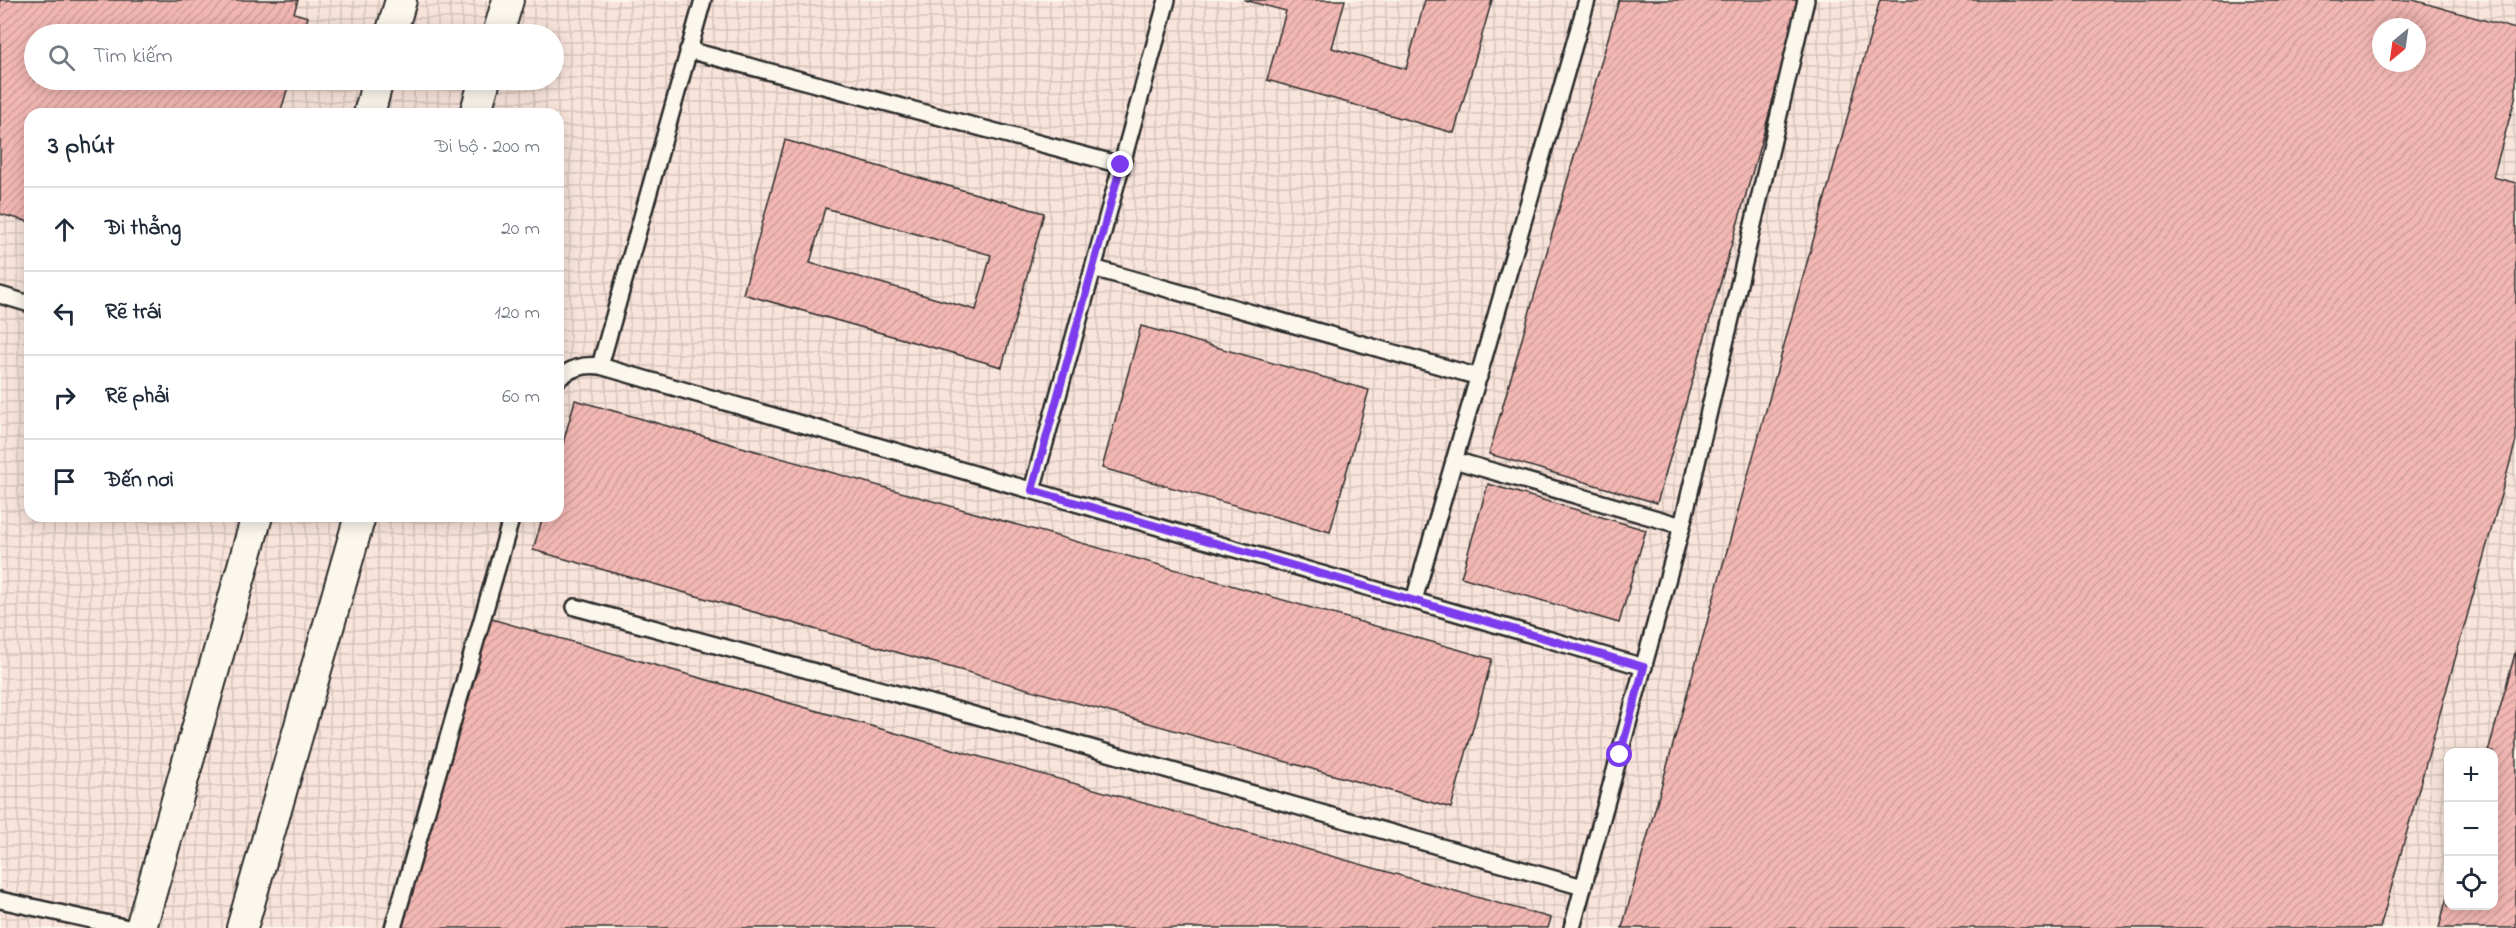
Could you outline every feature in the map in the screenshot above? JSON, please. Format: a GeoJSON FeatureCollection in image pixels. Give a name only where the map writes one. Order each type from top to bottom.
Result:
{"type":"FeatureCollection","features":[{"type":"Feature","properties":{"kind":"street"},"geometry":{"type":"LineString","coordinates":[[394,24],[401,0]]}},
{"type":"Feature","properties":{"kind":"street"},"geometry":{"type":"LineString","coordinates":[[501,24],[508,0]]}},
{"type":"Feature","properties":{"kind":"street"},"geometry":{"type":"LineString","coordinates":[[371,108],[375,90]]}},
{"type":"Feature","properties":{"kind":"street"},"geometry":{"type":"LineString","coordinates":[[478,108],[482,90]]}},
{"type":"Feature","properties":{"kind":"street"},"geometry":{"type":"LineString","coordinates":[[141,928],[254,522]]}},
{"type":"Feature","properties":{"kind":"street"},"geometry":{"type":"LineString","coordinates":[[242,928],[358,522]]}},
{"type":"Feature","properties":{"kind":"lane"},"geometry":{"type":"LineString","coordinates":[[600,366],[704,0]]}},
{"type":"Feature","properties":{"kind":"lane"},"geometry":{"type":"LineString","coordinates":[[1032,490],[1167,0]]}},
{"type":"Feature","properties":{"kind":"lane"},"geometry":{"type":"LineString","coordinates":[[1414,600],[1587,0]]}},
{"type":"Feature","properties":{"kind":"lane"},"geometry":{"type":"LineString","coordinates":[[1572,928],[1682,525],[1806,0]]}},
{"type":"Feature","properties":{"kind":"lane"},"geometry":{"type":"LineString","coordinates":[[688,50],[1121,165]]}},
{"type":"Feature","properties":{"kind":"lane"},"geometry":{"type":"LineString","coordinates":[[1093,268],[1479,377]]}},
{"type":"Feature","properties":{"kind":"lane"},"geometry":{"type":"LineString","coordinates":[[0,295],[24,302]]}},
{"type":"Feature","properties":{"kind":"lane"},"geometry":{"type":"LineString","coordinates":[[564,374],[587,364],[600,366],[1644,667]]}},
{"type":"Feature","properties":{"kind":"lane"},"geometry":{"type":"LineString","coordinates":[[1454,460],[1682,525]]}},
{"type":"Feature","properties":{"kind":"lane"},"geometry":{"type":"LineString","coordinates":[[393,928],[510,522]]}},
{"type":"Feature","properties":{"kind":"lane"},"geometry":{"type":"LineString","coordinates":[[575,607],[956,710],[1583,887]]}},
{"type":"Feature","properties":{"kind":"lane"},"geometry":{"type":"LineString","coordinates":[[0,900],[128,928]]}},
{"type":"Feature","properties":{"kind":"shaded area"},"geometry":{"type":"Polygon","coordinates":[[[0,0],[2516,0],[2516,928],[0,928],[0,0]]]}},
{"type":"Feature","properties":{"kind":"building"},"geometry":{"type":"Polygon","coordinates":[[[0,0],[298,0],[294,13],[308,17],[306,24],[24,24],[24,90],[287,90],[282,108],[24,108],[24,220],[0,214],[0,0]]]}},
{"type":"Feature","properties":{"kind":"building"},"geometry":{"type":"Polygon","coordinates":[[[1244,0],[1345,0],[1332,48],[1406,69],[1425,0],[1492,0],[1454,133],[1267,80],[1286,11],[1244,0]]]}},
{"type":"Feature","properties":{"kind":"building"},"geometry":{"type":"Polygon","coordinates":[[[1619,0],[1802,0],[1657,503],[1489,454],[1619,0]]]}},
{"type":"Feature","properties":{"kind":"building"},"geometry":{"type":"Polygon","coordinates":[[[1880,0],[2413,0],[2516,29],[2516,95],[2493,177],[2516,183],[2516,441],[2380,928],[1622,928],[1880,0]]]}},
{"type":"Feature","properties":{"kind":"building"},"geometry":{"type":"Polygon","coordinates":[[[785,140],[1044,213],[1002,367],[743,294],[785,140]],[[825,208],[810,263],[976,310],[991,255],[825,208]]]}},
{"type":"Feature","properties":{"kind":"building"},"geometry":{"type":"Polygon","coordinates":[[[1141,326],[1369,390],[1330,532],[1102,468],[1141,326]]]}},
{"type":"Feature","properties":{"kind":"building"},"geometry":{"type":"Polygon","coordinates":[[[575,400],[1492,659],[1451,808],[533,550],[541,522],[564,522],[564,439],[575,400]]]}},
{"type":"Feature","properties":{"kind":"building"},"geometry":{"type":"Polygon","coordinates":[[[1488,484],[1646,530],[1619,623],[1461,577],[1488,484]]]}},
{"type":"Feature","properties":{"kind":"building"},"geometry":{"type":"Polygon","coordinates":[[[488,618],[1551,918],[1548,928],[402,928],[488,618]]]}},
{"type":"Feature","properties":{"kind":"building"},"geometry":{"type":"Polygon","coordinates":[[[2516,650],[2516,928],[2439,928],[2444,909],[2498,910],[2498,748],[2489,748],[2516,650]]]}},
{"type":"Feature","properties":{"kind":"route"},"geometry":{"type":"LineString","coordinates":[[1121,165],[1032,490],[1644,667],[1620,755]]}}]}
